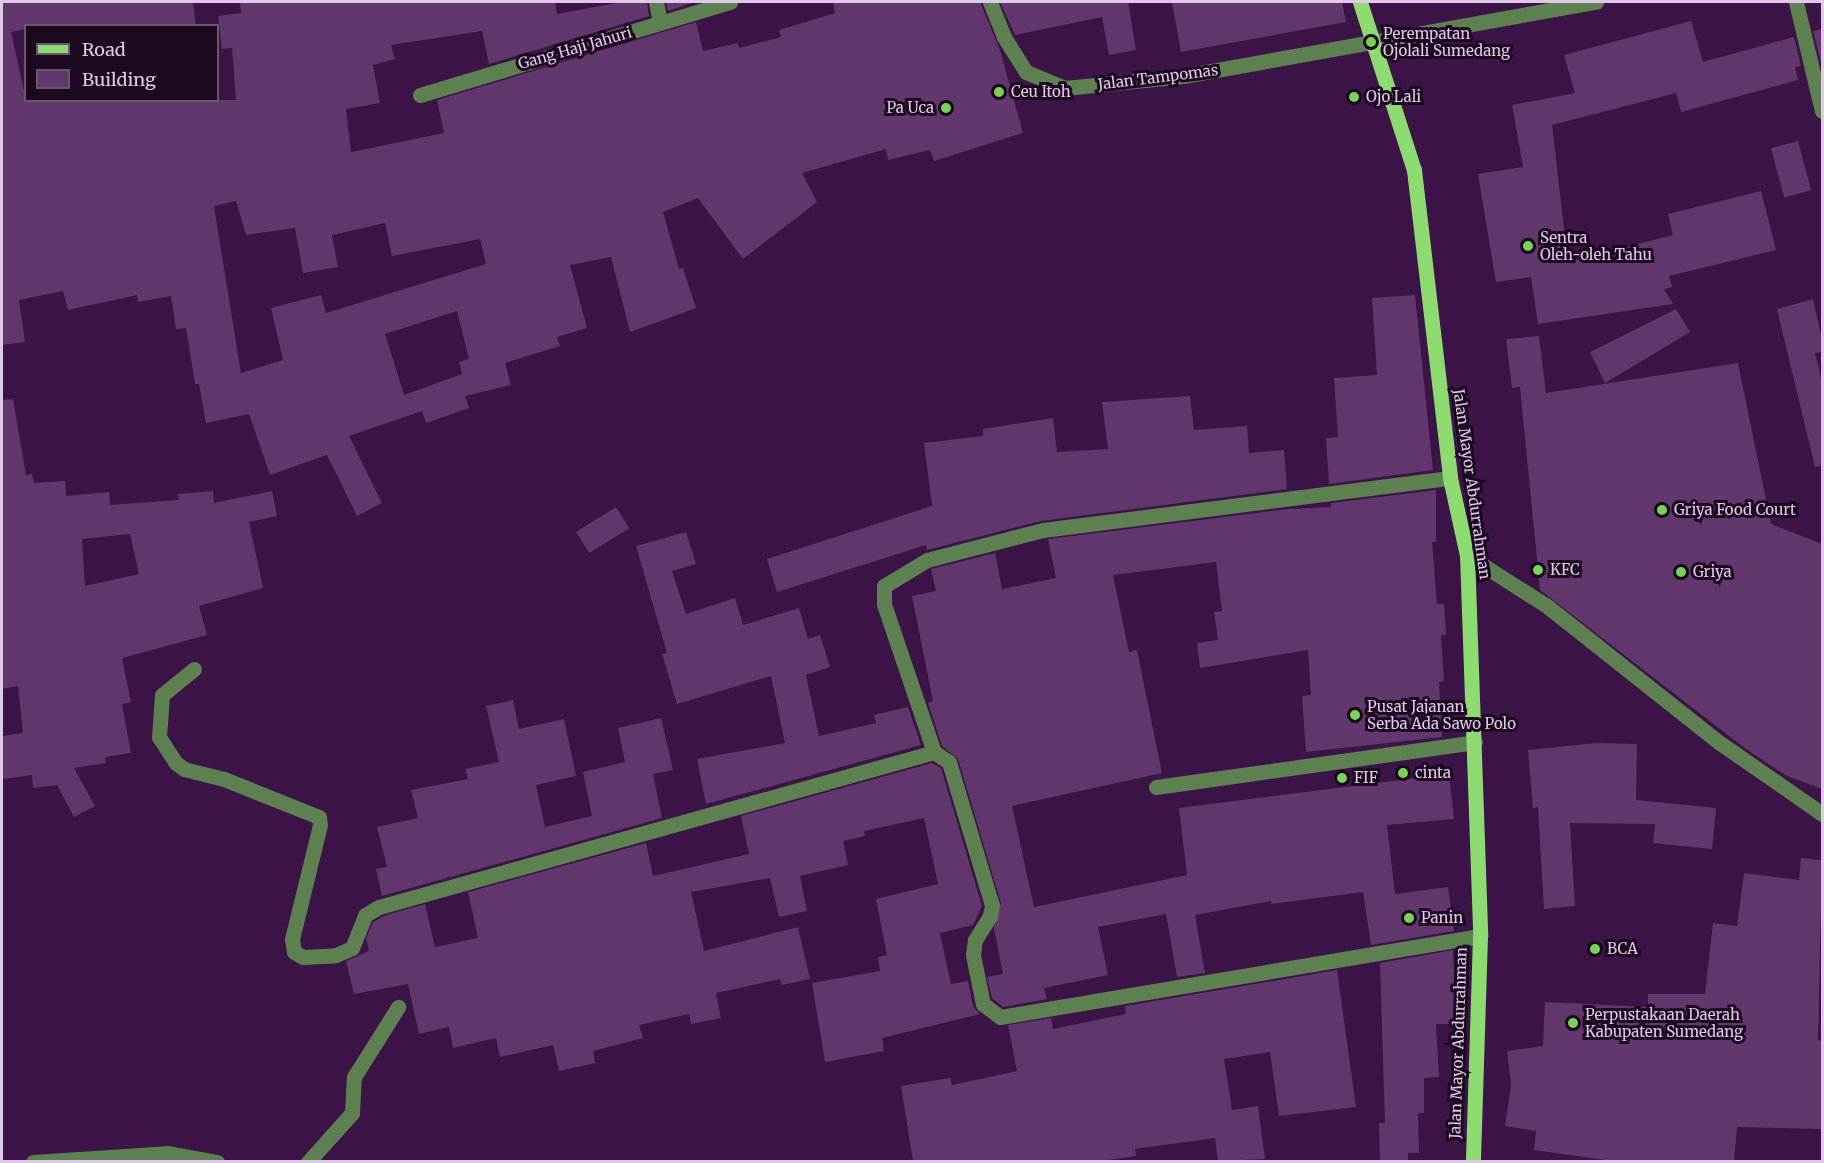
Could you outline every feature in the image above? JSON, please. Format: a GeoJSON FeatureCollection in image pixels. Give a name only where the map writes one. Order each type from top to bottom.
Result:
{"type":"FeatureCollection","features":[{"type":"Feature","properties":{"kind":"main road","name":"Jalan Mayor Abdurrahman"},"geometry":{"type":"LineString","coordinates":[[1360,2],[1414,170],[1450,478],[1467,555],[1480,936],[1473,1161]]}},
{"type":"Feature","properties":{"kind":"street"},"geometry":{"type":"LineString","coordinates":[[656,2],[660,22]]}},
{"type":"Feature","properties":{"kind":"street","name":"Gang Haji Jahuri"},"geometry":{"type":"LineString","coordinates":[[420,95],[730,2]]}},
{"type":"Feature","properties":{"kind":"street","name":"Jalan Tampomas"},"geometry":{"type":"LineString","coordinates":[[990,2],[1004,37],[1026,72],[1065,88],[1183,76],[1596,2]]}},
{"type":"Feature","properties":{"kind":"street"},"geometry":{"type":"LineString","coordinates":[[1796,2],[1822,111]]}},
{"type":"Feature","properties":{"kind":"street"},"geometry":{"type":"LineString","coordinates":[[1450,478],[1043,530],[927,560],[894,577],[884,586],[884,604],[934,752],[949,762],[992,905],[990,916],[975,940],[973,955],[983,1004],[1000,1017],[1480,936]]}},
{"type":"Feature","properties":{"kind":"street"},"geometry":{"type":"LineString","coordinates":[[1467,555],[1547,606],[1719,742],[1822,814]]}},
{"type":"Feature","properties":{"kind":"street"},"geometry":{"type":"LineString","coordinates":[[194,669],[162,695],[159,737],[176,763],[319,817],[320,825],[292,939],[294,952],[312,958],[352,948],[365,915],[379,907],[934,752]]}},
{"type":"Feature","properties":{"kind":"street"},"geometry":{"type":"LineString","coordinates":[[1156,788],[1475,742]]}},
{"type":"Feature","properties":{"kind":"street"},"geometry":{"type":"LineString","coordinates":[[308,1161],[352,1113],[354,1077],[398,1007]]}},
{"type":"Feature","properties":{"kind":"street"},"geometry":{"type":"LineString","coordinates":[[33,1161],[167,1153],[217,1161]]}},
{"type":"Feature","properties":{"kind":"building"},"geometry":{"type":"Polygon","coordinates":[[[2,2],[193,2],[196,24],[24,24],[24,29],[11,32],[24,91],[24,102],[219,102],[219,100],[236,100],[232,48],[222,49],[218,16],[241,13],[240,2],[555,2],[557,14],[622,2],[647,2],[649,16],[489,64],[482,31],[391,45],[395,59],[373,65],[380,103],[346,109],[351,152],[444,133],[437,100],[696,22],[703,51],[738,43],[739,48],[781,37],[779,30],[835,13],[833,2],[980,2],[1000,50],[1023,133],[934,161],[930,150],[888,160],[886,149],[802,173],[817,202],[743,259],[698,198],[663,212],[679,269],[683,268],[696,308],[630,332],[611,257],[570,265],[587,328],[557,337],[560,346],[505,363],[511,385],[465,396],[469,408],[426,423],[422,411],[349,436],[382,503],[357,516],[327,455],[270,475],[249,414],[206,423],[199,384],[195,384],[186,328],[176,329],[171,296],[138,302],[137,295],[68,310],[63,291],[19,300],[25,342],[2,345],[2,2]],[[236,201],[214,206],[241,373],[283,360],[271,308],[321,295],[326,313],[486,264],[480,239],[392,256],[385,223],[332,235],[338,267],[303,273],[295,228],[246,235],[236,201]],[[457,311],[385,334],[404,395],[462,374],[459,362],[469,359],[457,311]]]}},
{"type":"Feature","properties":{"kind":"building"},"geometry":{"type":"Polygon","coordinates":[[[666,2],[691,2],[691,3],[668,11],[666,2]]]}},
{"type":"Feature","properties":{"kind":"building"},"geometry":{"type":"Polygon","coordinates":[[[1000,2],[1128,2],[1136,50],[1109,55],[1102,17],[1015,35],[1000,2]]]}},
{"type":"Feature","properties":{"kind":"building"},"geometry":{"type":"Polygon","coordinates":[[[1172,2],[1342,2],[1346,22],[1181,52],[1172,2]]]}},
{"type":"Feature","properties":{"kind":"building"},"geometry":{"type":"Polygon","coordinates":[[[1691,21],[1703,62],[1794,37],[1801,66],[1795,67],[1798,80],[1681,112],[1676,93],[1552,125],[1568,262],[1673,235],[1668,214],[1761,191],[1776,250],[1669,276],[1672,287],[1664,289],[1673,304],[1538,324],[1531,277],[1496,282],[1478,174],[1523,167],[1512,105],[1575,93],[1564,55],[1691,21]]]}},
{"type":"Feature","properties":{"kind":"building"},"geometry":{"type":"Polygon","coordinates":[[[1822,29],[1822,62],[1821,63],[1813,31],[1822,29]]]}},
{"type":"Feature","properties":{"kind":"building"},"geometry":{"type":"Polygon","coordinates":[[[1798,141],[1811,190],[1784,198],[1771,148],[1798,141]]]}},
{"type":"Feature","properties":{"kind":"building"},"geometry":{"type":"Polygon","coordinates":[[[1415,295],[1433,470],[1329,484],[1326,438],[1338,437],[1334,378],[1377,375],[1372,298],[1415,295]]]}},
{"type":"Feature","properties":{"kind":"building"},"geometry":{"type":"Polygon","coordinates":[[[1813,299],[1822,339],[1822,352],[1815,353],[1822,383],[1822,466],[1815,467],[1777,309],[1813,299]]]}},
{"type":"Feature","properties":{"kind":"building"},"geometry":{"type":"Polygon","coordinates":[[[1676,309],[1690,332],[1605,383],[1590,352],[1676,309]]]}},
{"type":"Feature","properties":{"kind":"building","name":"Griya"},"geometry":{"type":"Polygon","coordinates":[[[1539,336],[1546,393],[1738,363],[1771,524],[1822,544],[1822,789],[1787,776],[1746,749],[1540,590],[1520,387],[1512,388],[1506,339],[1539,336]]]}},
{"type":"Feature","properties":{"kind":"building"},"geometry":{"type":"Polygon","coordinates":[[[1190,396],[1194,430],[1247,426],[1249,453],[1284,450],[1287,489],[1041,521],[927,550],[926,545],[777,592],[767,559],[932,506],[924,443],[983,436],[983,429],[1053,418],[1057,452],[1108,449],[1102,402],[1190,396]]]}},
{"type":"Feature","properties":{"kind":"building"},"geometry":{"type":"Polygon","coordinates":[[[13,399],[26,475],[32,474],[34,483],[65,481],[66,496],[109,492],[110,505],[179,500],[178,494],[213,491],[214,503],[272,491],[277,516],[249,522],[263,588],[199,606],[207,635],[122,658],[131,702],[122,704],[131,753],[105,757],[106,763],[74,768],[95,806],[74,817],[57,785],[33,788],[32,775],[2,779],[2,736],[23,733],[18,686],[2,689],[2,400],[13,399]],[[130,534],[82,539],[85,586],[139,574],[130,534]]]}},
{"type":"Feature","properties":{"kind":"building"},"geometry":{"type":"Polygon","coordinates":[[[1436,490],[1436,542],[1432,542],[1437,604],[1444,604],[1446,635],[1441,635],[1444,681],[1439,682],[1442,737],[1306,752],[1302,696],[1311,695],[1308,650],[1200,668],[1197,643],[1218,640],[1214,612],[1222,611],[1216,562],[1113,575],[1129,652],[1137,650],[1162,773],[1012,806],[1034,907],[1187,875],[1179,808],[1449,774],[1454,819],[1387,825],[1395,894],[1448,887],[1454,931],[1371,945],[1363,892],[1271,904],[1271,901],[1195,915],[1205,973],[1177,977],[1166,914],[1098,927],[1108,975],[1044,988],[1047,999],[1003,1007],[992,998],[987,977],[1003,974],[994,928],[1001,903],[958,759],[942,746],[928,703],[933,701],[912,596],[936,591],[931,569],[995,553],[1002,589],[1056,578],[1048,539],[1288,509],[1331,507],[1331,503],[1436,490]]]}},
{"type":"Feature","properties":{"kind":"building"},"geometry":{"type":"Polygon","coordinates":[[[616,507],[629,528],[589,553],[576,532],[616,507]]]}},
{"type":"Feature","properties":{"kind":"building"},"geometry":{"type":"Polygon","coordinates":[[[686,532],[696,564],[672,571],[686,614],[735,598],[743,625],[799,608],[808,639],[820,635],[830,667],[806,675],[819,736],[876,723],[874,715],[908,707],[921,745],[706,804],[697,759],[785,743],[771,676],[677,704],[662,654],[667,653],[636,546],[686,532]]]}},
{"type":"Feature","properties":{"kind":"building"},"geometry":{"type":"Polygon","coordinates":[[[513,700],[519,729],[564,719],[576,776],[536,785],[545,827],[592,816],[583,772],[625,762],[618,728],[661,718],[673,770],[653,774],[662,818],[382,896],[376,869],[387,867],[377,827],[418,818],[411,790],[468,779],[465,769],[499,762],[486,706],[513,700]]]}},
{"type":"Feature","properties":{"kind":"building"},"geometry":{"type":"Polygon","coordinates":[[[1596,743],[1637,744],[1636,800],[1716,808],[1712,849],[1653,843],[1655,824],[1570,823],[1575,906],[1544,909],[1538,807],[1533,808],[1528,750],[1596,743]]]}},
{"type":"Feature","properties":{"kind":"building"},"geometry":{"type":"Polygon","coordinates":[[[932,763],[941,768],[982,906],[973,925],[940,933],[951,984],[968,981],[973,1006],[980,1014],[882,1038],[884,1051],[825,1062],[812,983],[880,971],[878,957],[887,955],[876,899],[938,884],[924,818],[864,831],[865,836],[843,841],[848,865],[800,876],[807,911],[779,917],[770,878],[691,892],[704,951],[798,927],[810,979],[782,985],[780,979],[716,993],[721,1018],[691,1024],[689,1014],[639,1025],[643,1038],[593,1051],[595,1063],[559,1071],[553,1045],[500,1057],[496,1038],[453,1048],[449,1027],[419,1034],[408,984],[354,994],[346,961],[369,951],[366,938],[373,922],[386,915],[425,904],[435,947],[478,938],[468,892],[646,843],[653,876],[749,854],[741,816],[932,763]]]}},
{"type":"Feature","properties":{"kind":"building"},"geometry":{"type":"Polygon","coordinates":[[[1801,858],[1822,860],[1818,1040],[1822,1041],[1822,1129],[1737,1127],[1734,1161],[1612,1161],[1534,1150],[1536,1131],[1505,1126],[1511,1085],[1507,1051],[1543,1046],[1545,1002],[1648,1007],[1648,994],[1705,994],[1713,923],[1737,926],[1744,873],[1799,880],[1801,858]]]}},
{"type":"Feature","properties":{"kind":"building"},"geometry":{"type":"Polygon","coordinates":[[[1453,950],[1456,1024],[1436,1024],[1439,1077],[1424,1078],[1424,1113],[1418,1113],[1419,1153],[1408,1153],[1408,1161],[1380,1161],[1379,1123],[1385,1123],[1380,963],[1453,950]]]}},
{"type":"Feature","properties":{"kind":"building"},"geometry":{"type":"Polygon","coordinates":[[[1337,970],[1356,1107],[1279,1116],[1270,1052],[1224,1059],[1232,1110],[1258,1106],[1265,1159],[1218,1161],[1215,1138],[1135,1149],[1136,1156],[1101,1161],[913,1161],[901,1086],[950,1078],[952,1085],[1017,1071],[1008,1025],[1051,1018],[1053,1029],[1126,1014],[1125,1006],[1337,970]]]}},
{"type":"Feature","properties":{"kind":"place","name":"Perempatan Ojolali Sumedang"},"geometry":{"type":"Point","coordinates":[1371,42]}},
{"type":"Feature","properties":{"kind":"place","name":"Ceu Itoh"},"geometry":{"type":"Point","coordinates":[999,92]}},
{"type":"Feature","properties":{"kind":"place","name":"Ojo Lali"},"geometry":{"type":"Point","coordinates":[1354,97]}},
{"type":"Feature","properties":{"kind":"place","name":"Pa Uca"},"geometry":{"type":"Point","coordinates":[946,108]}},
{"type":"Feature","properties":{"kind":"place","name":"Sentra Oleh-oleh Tahu"},"geometry":{"type":"Point","coordinates":[1528,246]}},
{"type":"Feature","properties":{"kind":"place","name":"Griya Food Court"},"geometry":{"type":"Point","coordinates":[1662,510]}},
{"type":"Feature","properties":{"kind":"place","name":"KFC"},"geometry":{"type":"Point","coordinates":[1538,570]}},
{"type":"Feature","properties":{"kind":"place","name":"Griya"},"geometry":{"type":"Point","coordinates":[1681,572]}},
{"type":"Feature","properties":{"kind":"place","name":"Pusat Jajanan Serba Ada Sawo Polo"},"geometry":{"type":"Point","coordinates":[1355,715]}},
{"type":"Feature","properties":{"kind":"place","name":"cinta"},"geometry":{"type":"Point","coordinates":[1403,773]}},
{"type":"Feature","properties":{"kind":"place","name":"FIF"},"geometry":{"type":"Point","coordinates":[1342,778]}},
{"type":"Feature","properties":{"kind":"place","name":"Panin"},"geometry":{"type":"Point","coordinates":[1409,918]}},
{"type":"Feature","properties":{"kind":"place","name":"BCA"},"geometry":{"type":"Point","coordinates":[1595,949]}},
{"type":"Feature","properties":{"kind":"place","name":"Perpustakaan Daerah Kabupaten Sumedang"},"geometry":{"type":"Point","coordinates":[1573,1023]}}]}
